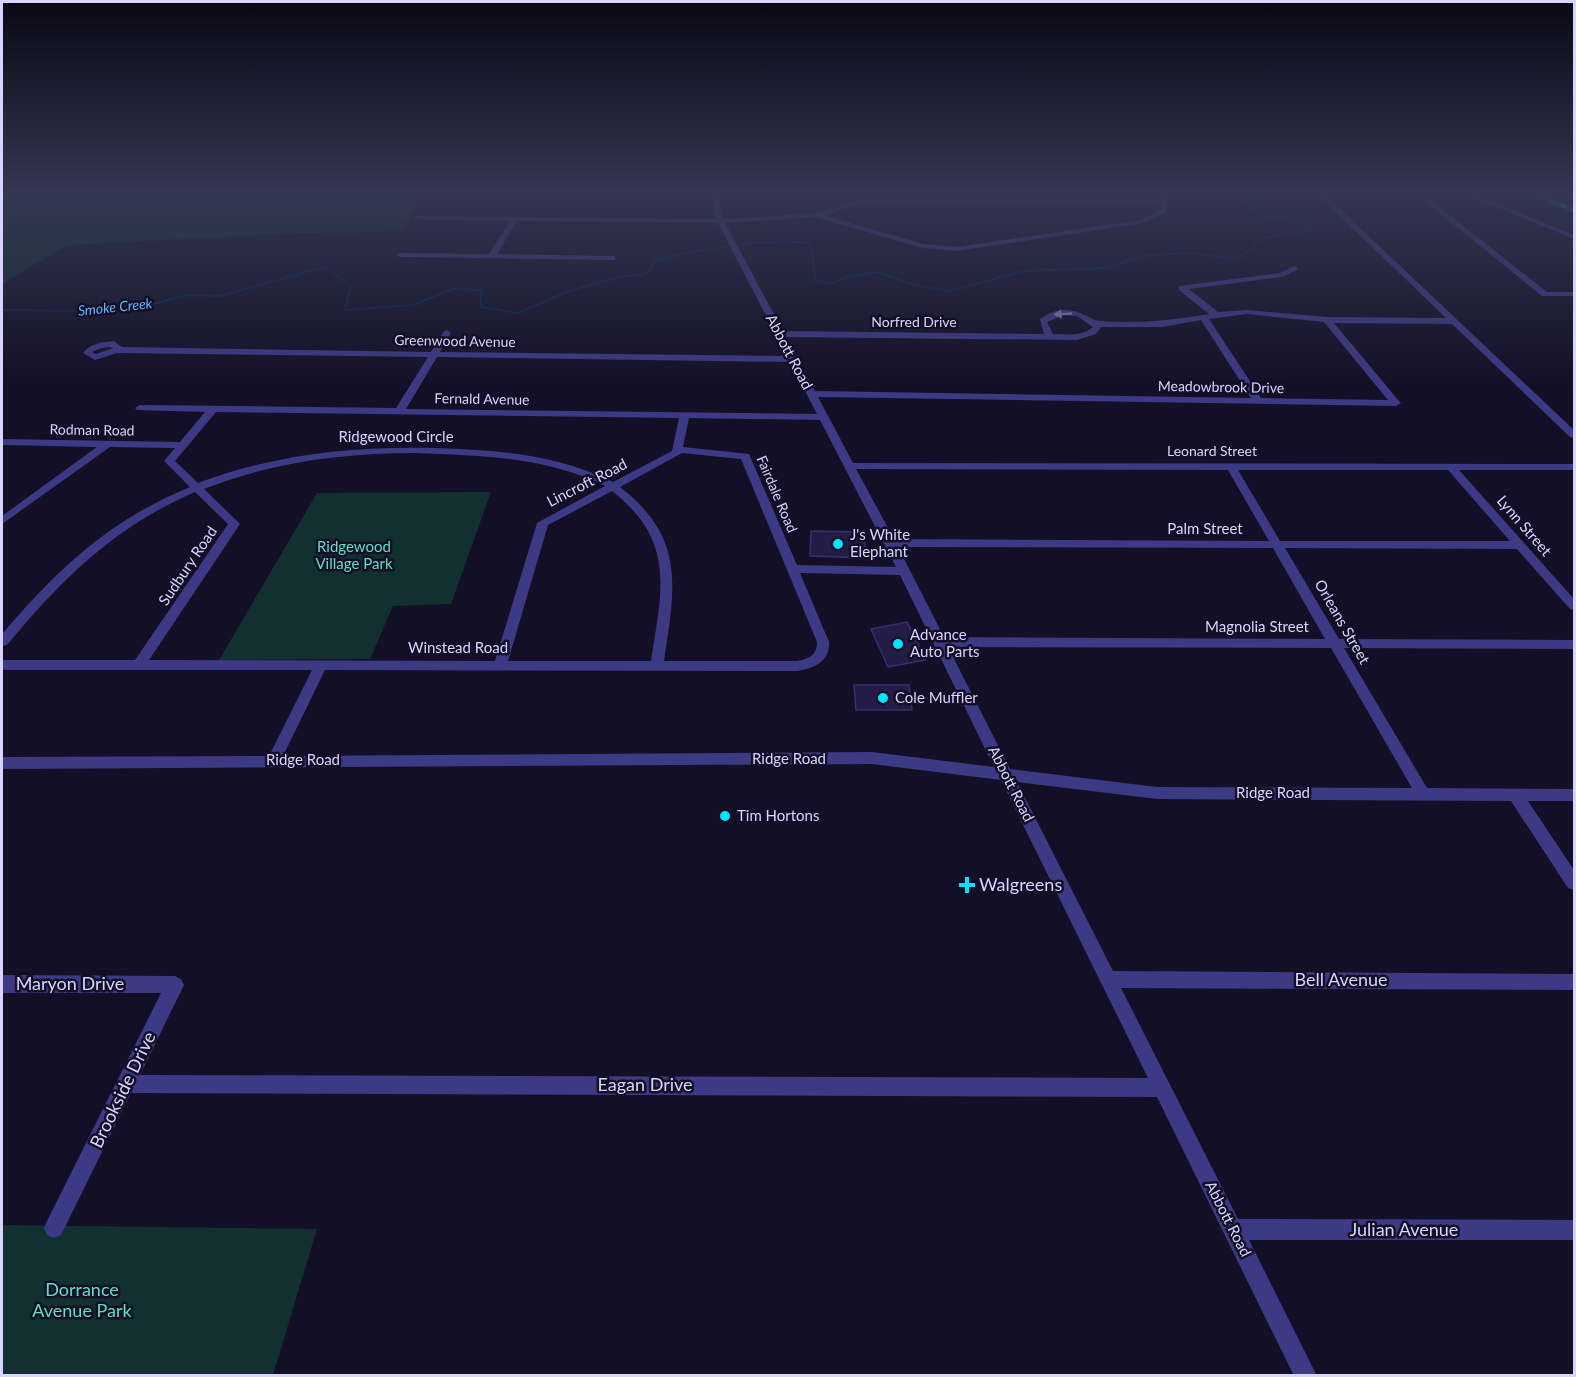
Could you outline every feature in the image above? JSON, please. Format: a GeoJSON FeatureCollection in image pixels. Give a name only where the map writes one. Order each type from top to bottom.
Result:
{"type":"FeatureCollection","features":[{"type":"Feature","properties":{"kind":"street","name":"Abbott Road"},"geometry":{"type":"LineString","coordinates":[[741,258],[890,543],[1306,1376]]}},
{"type":"Feature","properties":{"kind":"street"},"geometry":{"type":"LineString","coordinates":[[1388,258],[1575,435]]}},
{"type":"Feature","properties":{"kind":"street"},"geometry":{"type":"LineString","coordinates":[[1500,258],[1545,294],[1575,294]]}},
{"type":"Feature","properties":{"kind":"street"},"geometry":{"type":"LineString","coordinates":[[1216,315],[1182,288],[1282,275],[1294,268]]}},
{"type":"Feature","properties":{"kind":"street","name":"Norfred Drive"},"geometry":{"type":"LineString","coordinates":[[1049,336],[1043,321],[1049,315],[1056,313],[1084,316],[1095,324],[1147,325],[1216,315],[1261,313],[1328,320]]}},
{"type":"Feature","properties":{"kind":"street"},"geometry":{"type":"LineString","coordinates":[[1204,318],[1258,401]]}},
{"type":"Feature","properties":{"kind":"street"},"geometry":{"type":"LineString","coordinates":[[1328,320],[1454,321]]}},
{"type":"Feature","properties":{"kind":"street","name":"Meadowbrook Drive"},"geometry":{"type":"LineString","coordinates":[[812,394],[1396,403],[1328,320]]}},
{"type":"Feature","properties":{"kind":"street","name":"Norfred Drive"},"geometry":{"type":"LineString","coordinates":[[780,334],[1083,336],[1093,332],[1095,324]]}},
{"type":"Feature","properties":{"kind":"street"},"geometry":{"type":"LineString","coordinates":[[399,412],[447,333]]}},
{"type":"Feature","properties":{"kind":"street","name":"Greenwood Avenue"},"geometry":{"type":"LineString","coordinates":[[116,351],[793,359]]}},
{"type":"Feature","properties":{"kind":"street","name":"Fernald Avenue"},"geometry":{"type":"LineString","coordinates":[[140,408],[824,417]]}},
{"type":"Feature","properties":{"kind":"street","name":"Sudbury Road"},"geometry":{"type":"LineString","coordinates":[[140,665],[234,524],[169,461],[212,410]]}},
{"type":"Feature","properties":{"kind":"street"},"geometry":{"type":"LineString","coordinates":[[677,450],[685,415]]}},
{"type":"Feature","properties":{"kind":"street","name":"Rodman Road"},"geometry":{"type":"LineString","coordinates":[[2,442],[183,445]]}},
{"type":"Feature","properties":{"kind":"street"},"geometry":{"type":"LineString","coordinates":[[2,521],[106,444]]}},
{"type":"Feature","properties":{"kind":"street","name":"Ridgewood Circle"},"geometry":{"type":"LineString","coordinates":[[2,642],[45,590],[82,555],[142,514],[226,477],[280,461],[370,449],[516,455],[570,467],[613,487],[647,517],[654,528],[662,552],[666,593],[657,665]]}},
{"type":"Feature","properties":{"kind":"street","name":"Lincroft Road"},"geometry":{"type":"LineString","coordinates":[[500,665],[543,523],[677,453],[677,450]]}},
{"type":"Feature","properties":{"kind":"street","name":"Fairdale Road"},"geometry":{"type":"LineString","coordinates":[[677,450],[745,456],[793,571]]}},
{"type":"Feature","properties":{"kind":"street","name":"Leonard Street"},"geometry":{"type":"LineString","coordinates":[[849,466],[1575,466]]}},
{"type":"Feature","properties":{"kind":"street","name":"Orleans Street"},"geometry":{"type":"LineString","coordinates":[[1231,466],[1423,794]]}},
{"type":"Feature","properties":{"kind":"street","name":"Lynn Street"},"geometry":{"type":"LineString","coordinates":[[1451,466],[1575,606]]}},
{"type":"Feature","properties":{"kind":"street","name":"Palm Street"},"geometry":{"type":"LineString","coordinates":[[890,543],[1521,544]]}},
{"type":"Feature","properties":{"kind":"street"},"geometry":{"type":"LineString","coordinates":[[793,571],[904,571]]}},
{"type":"Feature","properties":{"kind":"street","name":"Winstead Road"},"geometry":{"type":"LineString","coordinates":[[2,665],[807,665],[821,657],[825,651],[793,571]]}},
{"type":"Feature","properties":{"kind":"street","name":"Magnolia Street"},"geometry":{"type":"LineString","coordinates":[[940,642],[1575,644]]}},
{"type":"Feature","properties":{"kind":"street"},"geometry":{"type":"LineString","coordinates":[[274,760],[321,665]]}},
{"type":"Feature","properties":{"kind":"street","name":"Ridge Road"},"geometry":{"type":"LineString","coordinates":[[2,763],[872,758],[1157,793],[1575,795]]}},
{"type":"Feature","properties":{"kind":"street"},"geometry":{"type":"LineString","coordinates":[[1515,794],[1575,883]]}},
{"type":"Feature","properties":{"kind":"street","name":"Bell Avenue"},"geometry":{"type":"LineString","coordinates":[[1108,979],[1575,981]]}},
{"type":"Feature","properties":{"kind":"street","name":"Maryon Drive"},"geometry":{"type":"LineString","coordinates":[[2,984],[138,985]]}},
{"type":"Feature","properties":{"kind":"street","name":"Brookside Drive"},"geometry":{"type":"LineString","coordinates":[[54,1228],[175,985],[138,985]]}},
{"type":"Feature","properties":{"kind":"street","name":"Eagan Drive"},"geometry":{"type":"LineString","coordinates":[[127,1084],[1162,1088]]}},
{"type":"Feature","properties":{"kind":"street","name":"Julian Avenue"},"geometry":{"type":"LineString","coordinates":[[1233,1229],[1575,1230]]}},
{"type":"Feature","properties":{"kind":"green space"},"geometry":{"type":"Polygon","coordinates":[[[2,258],[45,258],[2,284],[2,258]]]}},
{"type":"Feature","properties":{"kind":"green space","name":"Ridgewood Village Park"},"geometry":{"type":"Polygon","coordinates":[[[491,492],[451,604],[393,606],[370,659],[219,660],[317,493],[491,492]]]}},
{"type":"Feature","properties":{"kind":"green space","name":"Dorrance Avenue Park"},"geometry":{"type":"Polygon","coordinates":[[[2,1225],[317,1229],[273,1375],[2,1376],[2,1225]]]}},
{"type":"Feature","properties":{"kind":"building","name":"J's White Elephant"},"geometry":{"type":"Polygon","coordinates":[[[811,531],[864,532],[866,558],[810,556],[811,531]]]}},
{"type":"Feature","properties":{"kind":"building","name":"Advance Auto Parts"},"geometry":{"type":"Polygon","coordinates":[[[907,622],[926,660],[888,667],[871,629],[907,622]]]}},
{"type":"Feature","properties":{"kind":"building","name":"Cole Muffler"},"geometry":{"type":"Polygon","coordinates":[[[854,685],[909,685],[912,710],[856,710],[854,685]]]}},
{"type":"Feature","properties":{"kind":"waterway","name":"Smoke Creek"},"geometry":{"type":"LineString","coordinates":[[2,310],[83,311],[145,306],[188,295],[220,296],[324,267],[351,285],[345,310],[413,305],[453,289],[481,290],[481,307],[518,313],[566,292],[622,276],[644,275],[651,269],[653,262],[663,258]]}},
{"type":"Feature","properties":{"kind":"waterway","name":"Smoke Creek"},"geometry":{"type":"LineString","coordinates":[[813,258],[815,280],[830,284],[846,277],[877,272],[915,285],[949,291],[1024,271],[1107,268],[1135,258]]}},
{"type":"Feature","properties":{"kind":"place","name":"J's White Elephant"},"geometry":{"type":"Point","coordinates":[838,544]}},
{"type":"Feature","properties":{"kind":"place","name":"Advance Auto Parts"},"geometry":{"type":"Point","coordinates":[898,644]}},
{"type":"Feature","properties":{"kind":"place","name":"Cole Muffler"},"geometry":{"type":"Point","coordinates":[883,698]}},
{"type":"Feature","properties":{"kind":"place","name":"Tim Hortons"},"geometry":{"type":"Point","coordinates":[725,816]}},
{"type":"Feature","properties":{"kind":"place","name":"Walgreens"},"geometry":{"type":"Point","coordinates":[967,885]}}]}
